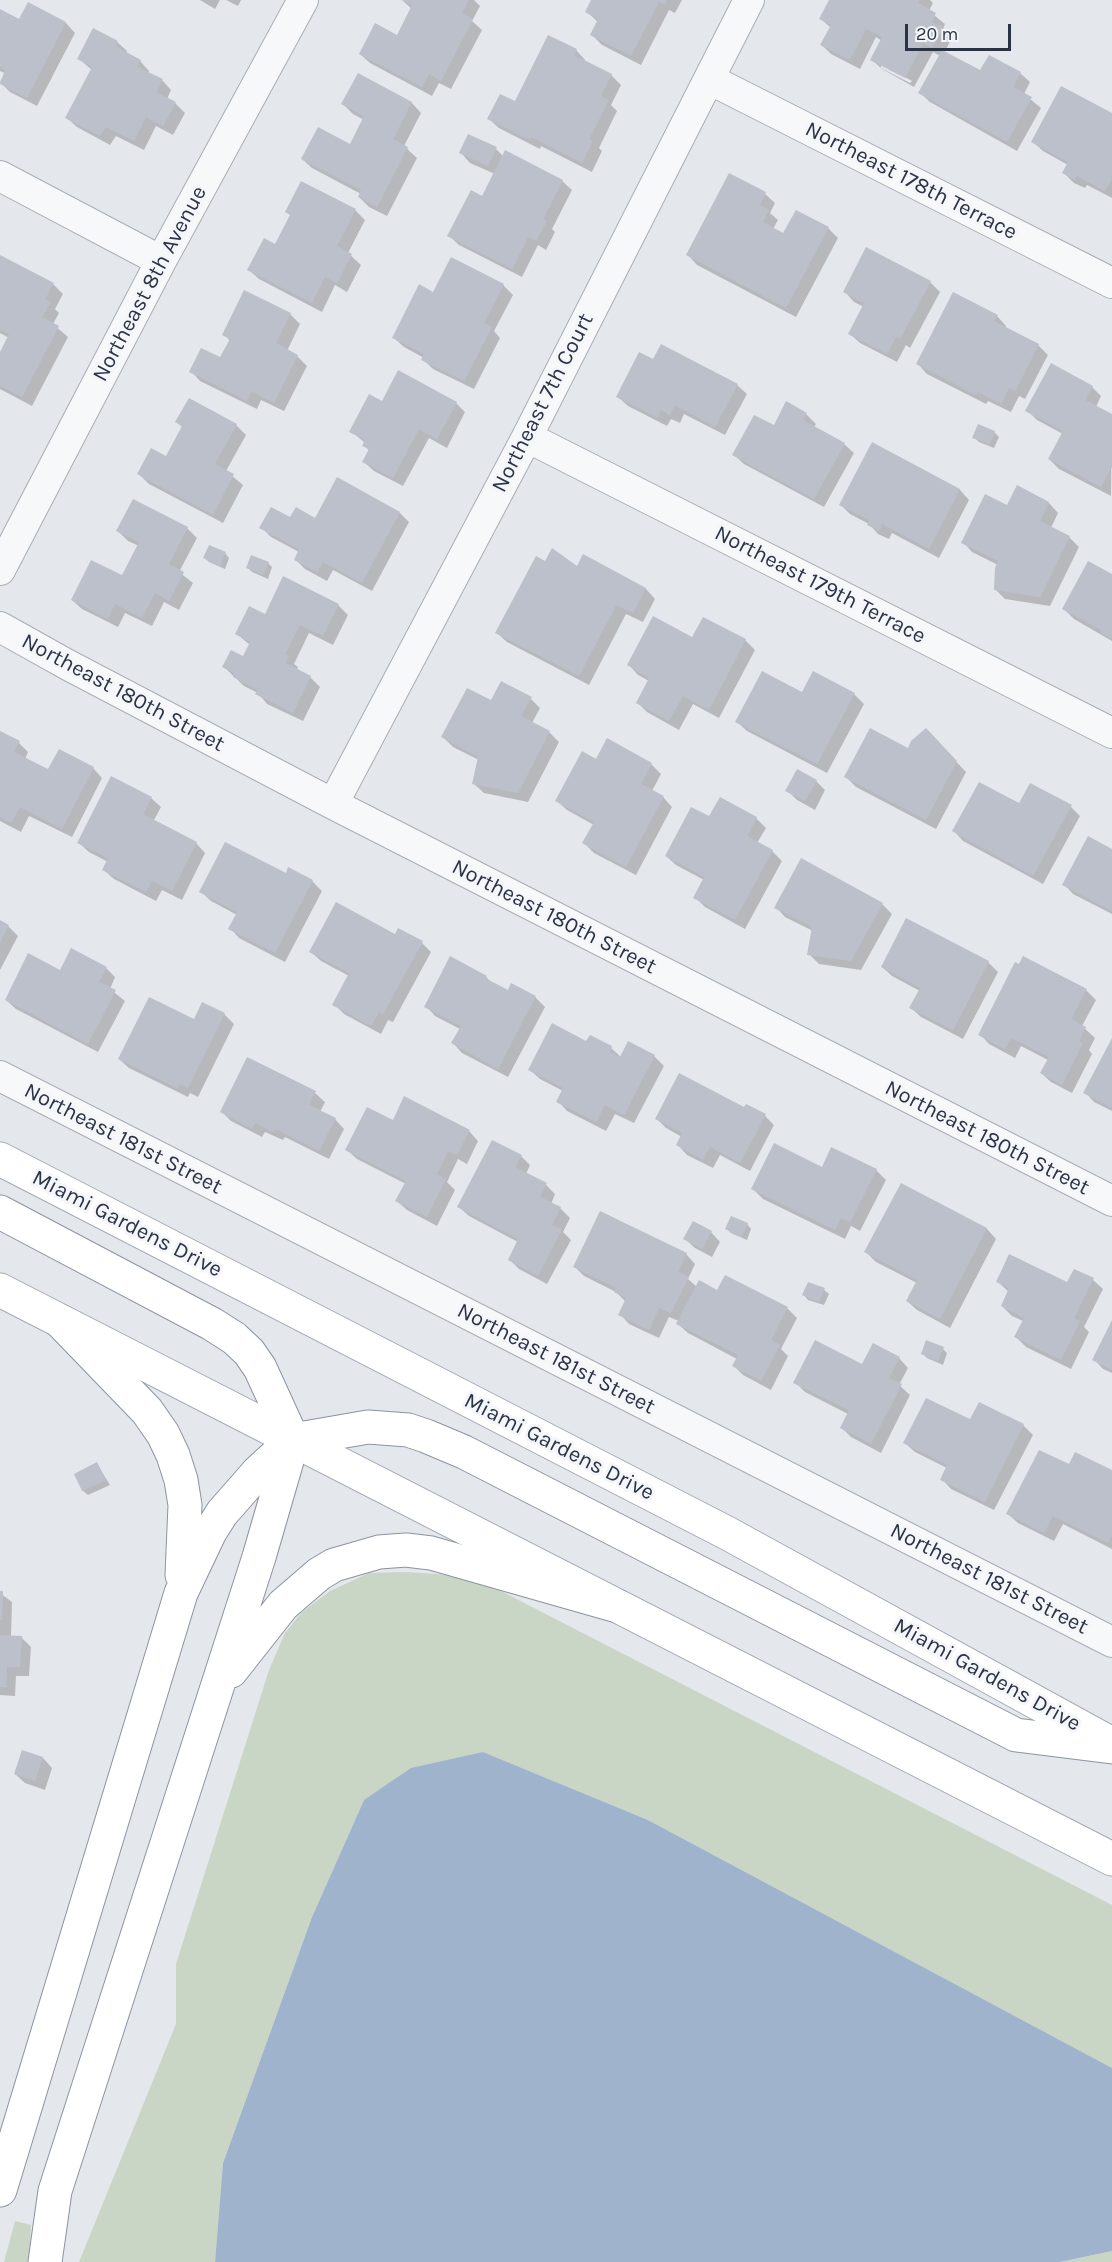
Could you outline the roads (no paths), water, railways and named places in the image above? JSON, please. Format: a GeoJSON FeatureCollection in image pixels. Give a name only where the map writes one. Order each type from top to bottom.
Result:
{"type":"FeatureCollection","features":[{"type":"Feature","properties":{"kind":"main road","name":"Miami Gardens Drive"},"geometry":{"type":"LineString","coordinates":[[0,1159],[727,1533],[1112,1745]]}},
{"type":"Feature","properties":{"kind":"main road"},"geometry":{"type":"LineString","coordinates":[[0,1212],[212,1324],[234,1338],[249,1352],[260,1368],[293,1440],[259,1557],[55,2191],[45,2262]]}},
{"type":"Feature","properties":{"kind":"main road"},"geometry":{"type":"LineString","coordinates":[[0,1290],[1112,1859]]}},
{"type":"Feature","properties":{"kind":"main road"},"geometry":{"type":"LineString","coordinates":[[60,1321],[147,1411],[163,1434],[173,1455],[185,1505],[186,1528],[181,1593]]}},
{"type":"Feature","properties":{"kind":"main road"},"geometry":{"type":"LineString","coordinates":[[0,2190],[181,1593],[210,1532],[229,1504],[258,1472],[293,1440],[368,1427],[408,1430],[426,1436],[464,1452],[1016,1735],[1112,1745]]}},
{"type":"Feature","properties":{"kind":"main road"},"geometry":{"type":"LineString","coordinates":[[216,1689],[270,1621],[298,1591],[334,1565],[379,1552],[406,1550],[431,1553],[617,1606]]}},
{"type":"Feature","properties":{"kind":"street","name":"Northeast 8th Avenue"},"geometry":{"type":"LineString","coordinates":[[0,570],[161,261],[303,0]]}},
{"type":"Feature","properties":{"kind":"street","name":"Northeast 7th Court"},"geometry":{"type":"LineString","coordinates":[[333,804],[527,437],[749,0]]}},
{"type":"Feature","properties":{"kind":"street","name":"Northeast 178th Terrace"},"geometry":{"type":"LineString","coordinates":[[709,79],[1112,283]]}},
{"type":"Feature","properties":{"kind":"street"},"geometry":{"type":"LineString","coordinates":[[0,176],[161,261]]}},
{"type":"Feature","properties":{"kind":"street","name":"Northeast 179th Terrace"},"geometry":{"type":"LineString","coordinates":[[527,437],[1112,733]]}},
{"type":"Feature","properties":{"kind":"street","name":"Northeast 180th Street"},"geometry":{"type":"LineString","coordinates":[[0,627],[78,671],[333,804],[1112,1201]]}},
{"type":"Feature","properties":{"kind":"street","name":"Northeast 181st Street"},"geometry":{"type":"LineString","coordinates":[[0,1076],[1112,1642]]}},
{"type":"Feature","properties":{"kind":"water"},"geometry":{"type":"Polygon","coordinates":[[[483,1752],[648,1820],[1112,2068],[1112,2251],[1060,2262],[215,2262],[223,2163],[312,1917],[364,1800],[411,1768],[483,1752]]]}}]}
